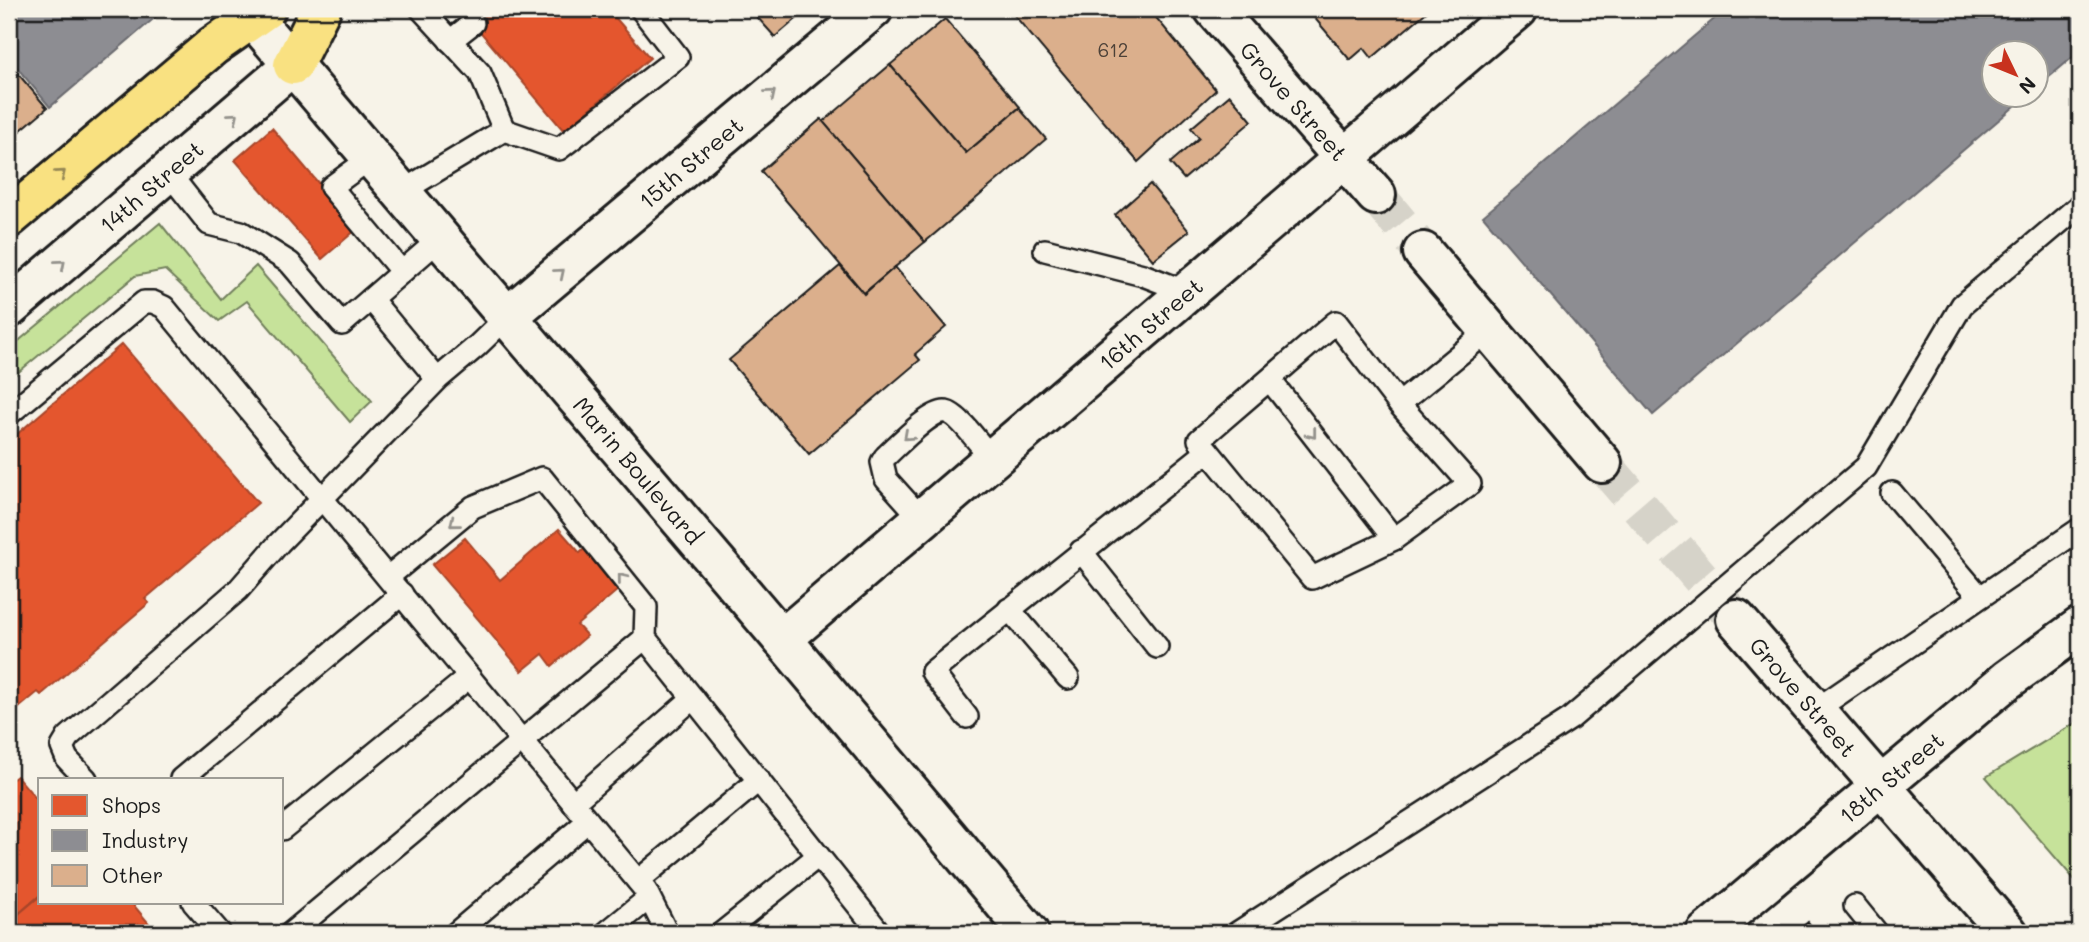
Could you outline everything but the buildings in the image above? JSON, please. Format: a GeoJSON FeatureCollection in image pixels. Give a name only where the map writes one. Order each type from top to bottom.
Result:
{"type":"FeatureCollection","features":[{"type":"Feature","properties":{"kind":"highway"},"geometry":{"type":"LineString","coordinates":[[293,65],[321,9]]}},
{"type":"Feature","properties":{"kind":"highway"},"geometry":{"type":"LineString","coordinates":[[9,218],[255,12]]}},
{"type":"Feature","properties":{"kind":"street","name":"15th Street"},"geometry":{"type":"LineString","coordinates":[[508,317],[873,9]]}},
{"type":"Feature","properties":{"kind":"street","name":"Grove Street"},"geometry":{"type":"LineString","coordinates":[[1214,9],[1376,195]]}},
{"type":"Feature","properties":{"kind":"street","name":"16th Street"},"geometry":{"type":"LineString","coordinates":[[782,639],[1518,9]]}},
{"type":"Feature","properties":{"kind":"street","name":"Marin Boulevard"},"geometry":{"type":"LineString","coordinates":[[255,12],[293,65],[1029,933]]}},
{"type":"Feature","properties":{"kind":"street","name":"14th Street"},"geometry":{"type":"LineString","coordinates":[[9,309],[293,65]]}},
{"type":"Feature","properties":{"kind":"street"},"geometry":{"type":"LineString","coordinates":[[1423,252],[1602,463]]}},
{"type":"Feature","properties":{"kind":"street","name":"Grove Street"},"geometry":{"type":"LineString","coordinates":[[1736,619],[2008,933]]}},
{"type":"Feature","properties":{"kind":"street","name":"18th Street"},"geometry":{"type":"LineString","coordinates":[[1706,933],[2007,680],[2080,627]]}},
{"type":"Feature","properties":{"kind":"lane"},"geometry":{"type":"LineString","coordinates":[[421,9],[480,73],[504,130],[559,149],[678,57],[641,9]]}},
{"type":"Feature","properties":{"kind":"lane"},"geometry":{"type":"LineString","coordinates":[[450,41],[473,23]]}},
{"type":"Feature","properties":{"kind":"lane"},"geometry":{"type":"LineString","coordinates":[[401,192],[504,130]]}},
{"type":"Feature","properties":{"kind":"lane"},"geometry":{"type":"LineString","coordinates":[[372,157],[331,187],[402,272]]}},
{"type":"Feature","properties":{"kind":"lane"},"geometry":{"type":"LineString","coordinates":[[168,172],[209,224],[241,232],[290,263],[342,324],[441,238]]}},
{"type":"Feature","properties":{"kind":"lane"},"geometry":{"type":"LineString","coordinates":[[1237,933],[1570,719],[1866,467],[1962,305],[2080,205]]}},
{"type":"Feature","properties":{"kind":"lane"},"geometry":{"type":"LineString","coordinates":[[1045,250],[1143,275],[1187,292]]}},
{"type":"Feature","properties":{"kind":"lane"},"geometry":{"type":"LineString","coordinates":[[371,299],[437,379]]}},
{"type":"Feature","properties":{"kind":"lane"},"geometry":{"type":"LineString","coordinates":[[9,414],[144,302],[153,302],[164,307],[588,821],[643,890],[667,933]]}},
{"type":"Feature","properties":{"kind":"lane"},"geometry":{"type":"LineString","coordinates":[[85,778],[67,759],[62,747],[68,737],[238,590],[279,543],[437,379],[508,317]]}},
{"type":"Feature","properties":{"kind":"lane"},"geometry":{"type":"LineString","coordinates":[[1336,322],[1399,404],[1470,484],[1394,539],[1312,578],[1199,440],[1336,322]]}},
{"type":"Feature","properties":{"kind":"lane"},"geometry":{"type":"LineString","coordinates":[[1399,404],[1489,330]]}},
{"type":"Feature","properties":{"kind":"lane"},"geometry":{"type":"LineString","coordinates":[[1270,380],[1394,539]]}},
{"type":"Feature","properties":{"kind":"lane"},"geometry":{"type":"LineString","coordinates":[[922,519],[887,479],[882,462],[916,429],[937,413],[945,412],[954,416],[992,460]]}},
{"type":"Feature","properties":{"kind":"lane"},"geometry":{"type":"LineString","coordinates":[[967,716],[932,671],[1208,451]]}},
{"type":"Feature","properties":{"kind":"lane"},"geometry":{"type":"LineString","coordinates":[[388,577],[473,507],[542,478],[646,607],[645,638],[874,931]]}},
{"type":"Feature","properties":{"kind":"lane"},"geometry":{"type":"LineString","coordinates":[[1892,493],[1980,597]]}},
{"type":"Feature","properties":{"kind":"lane"},"geometry":{"type":"LineString","coordinates":[[1814,711],[2080,529]]}},
{"type":"Feature","properties":{"kind":"lane"},"geometry":{"type":"LineString","coordinates":[[1081,551],[1157,647]]}},
{"type":"Feature","properties":{"kind":"lane"},"geometry":{"type":"LineString","coordinates":[[182,778],[402,594]]}},
{"type":"Feature","properties":{"kind":"lane"},"geometry":{"type":"LineString","coordinates":[[1009,610],[1068,678]]}},
{"type":"Feature","properties":{"kind":"lane"},"geometry":{"type":"LineString","coordinates":[[291,933],[645,638]]}},
{"type":"Feature","properties":{"kind":"lane"},"geometry":{"type":"LineString","coordinates":[[284,827],[470,677]]}},
{"type":"Feature","properties":{"kind":"lane"},"geometry":{"type":"LineString","coordinates":[[573,803],[693,698]]}},
{"type":"Feature","properties":{"kind":"lane"},"geometry":{"type":"LineString","coordinates":[[606,933],[643,890],[758,780]]}},
{"type":"Feature","properties":{"kind":"lane"},"geometry":{"type":"LineString","coordinates":[[456,933],[588,821]]}},
{"type":"Feature","properties":{"kind":"lane"},"geometry":{"type":"LineString","coordinates":[[722,933],[818,856]]}},
{"type":"Feature","properties":{"kind":"lane"},"geometry":{"type":"LineString","coordinates":[[195,904],[220,933]]}},
{"type":"Feature","properties":{"kind":"lane"},"geometry":{"type":"LineString","coordinates":[[1855,906],[1877,933]]}},
{"type":"Feature","properties":{"kind":"green space"},"geometry":{"type":"Polygon","coordinates":[[[160,223],[221,299],[256,266],[372,401],[350,422],[247,301],[219,321],[165,270],[135,276],[9,380],[9,349],[160,223]]]}},
{"type":"Feature","properties":{"kind":"green space"},"geometry":{"type":"Polygon","coordinates":[[[2080,720],[2080,886],[1986,777],[2080,720]]]}},
{"type":"Feature","properties":{"kind":"tunnel"},"geometry":{"type":"LineString","coordinates":[[1376,195],[1423,252]]}},
{"type":"Feature","properties":{"kind":"tunnel"},"geometry":{"type":"LineString","coordinates":[[1602,463],[1736,619]]}}]}
